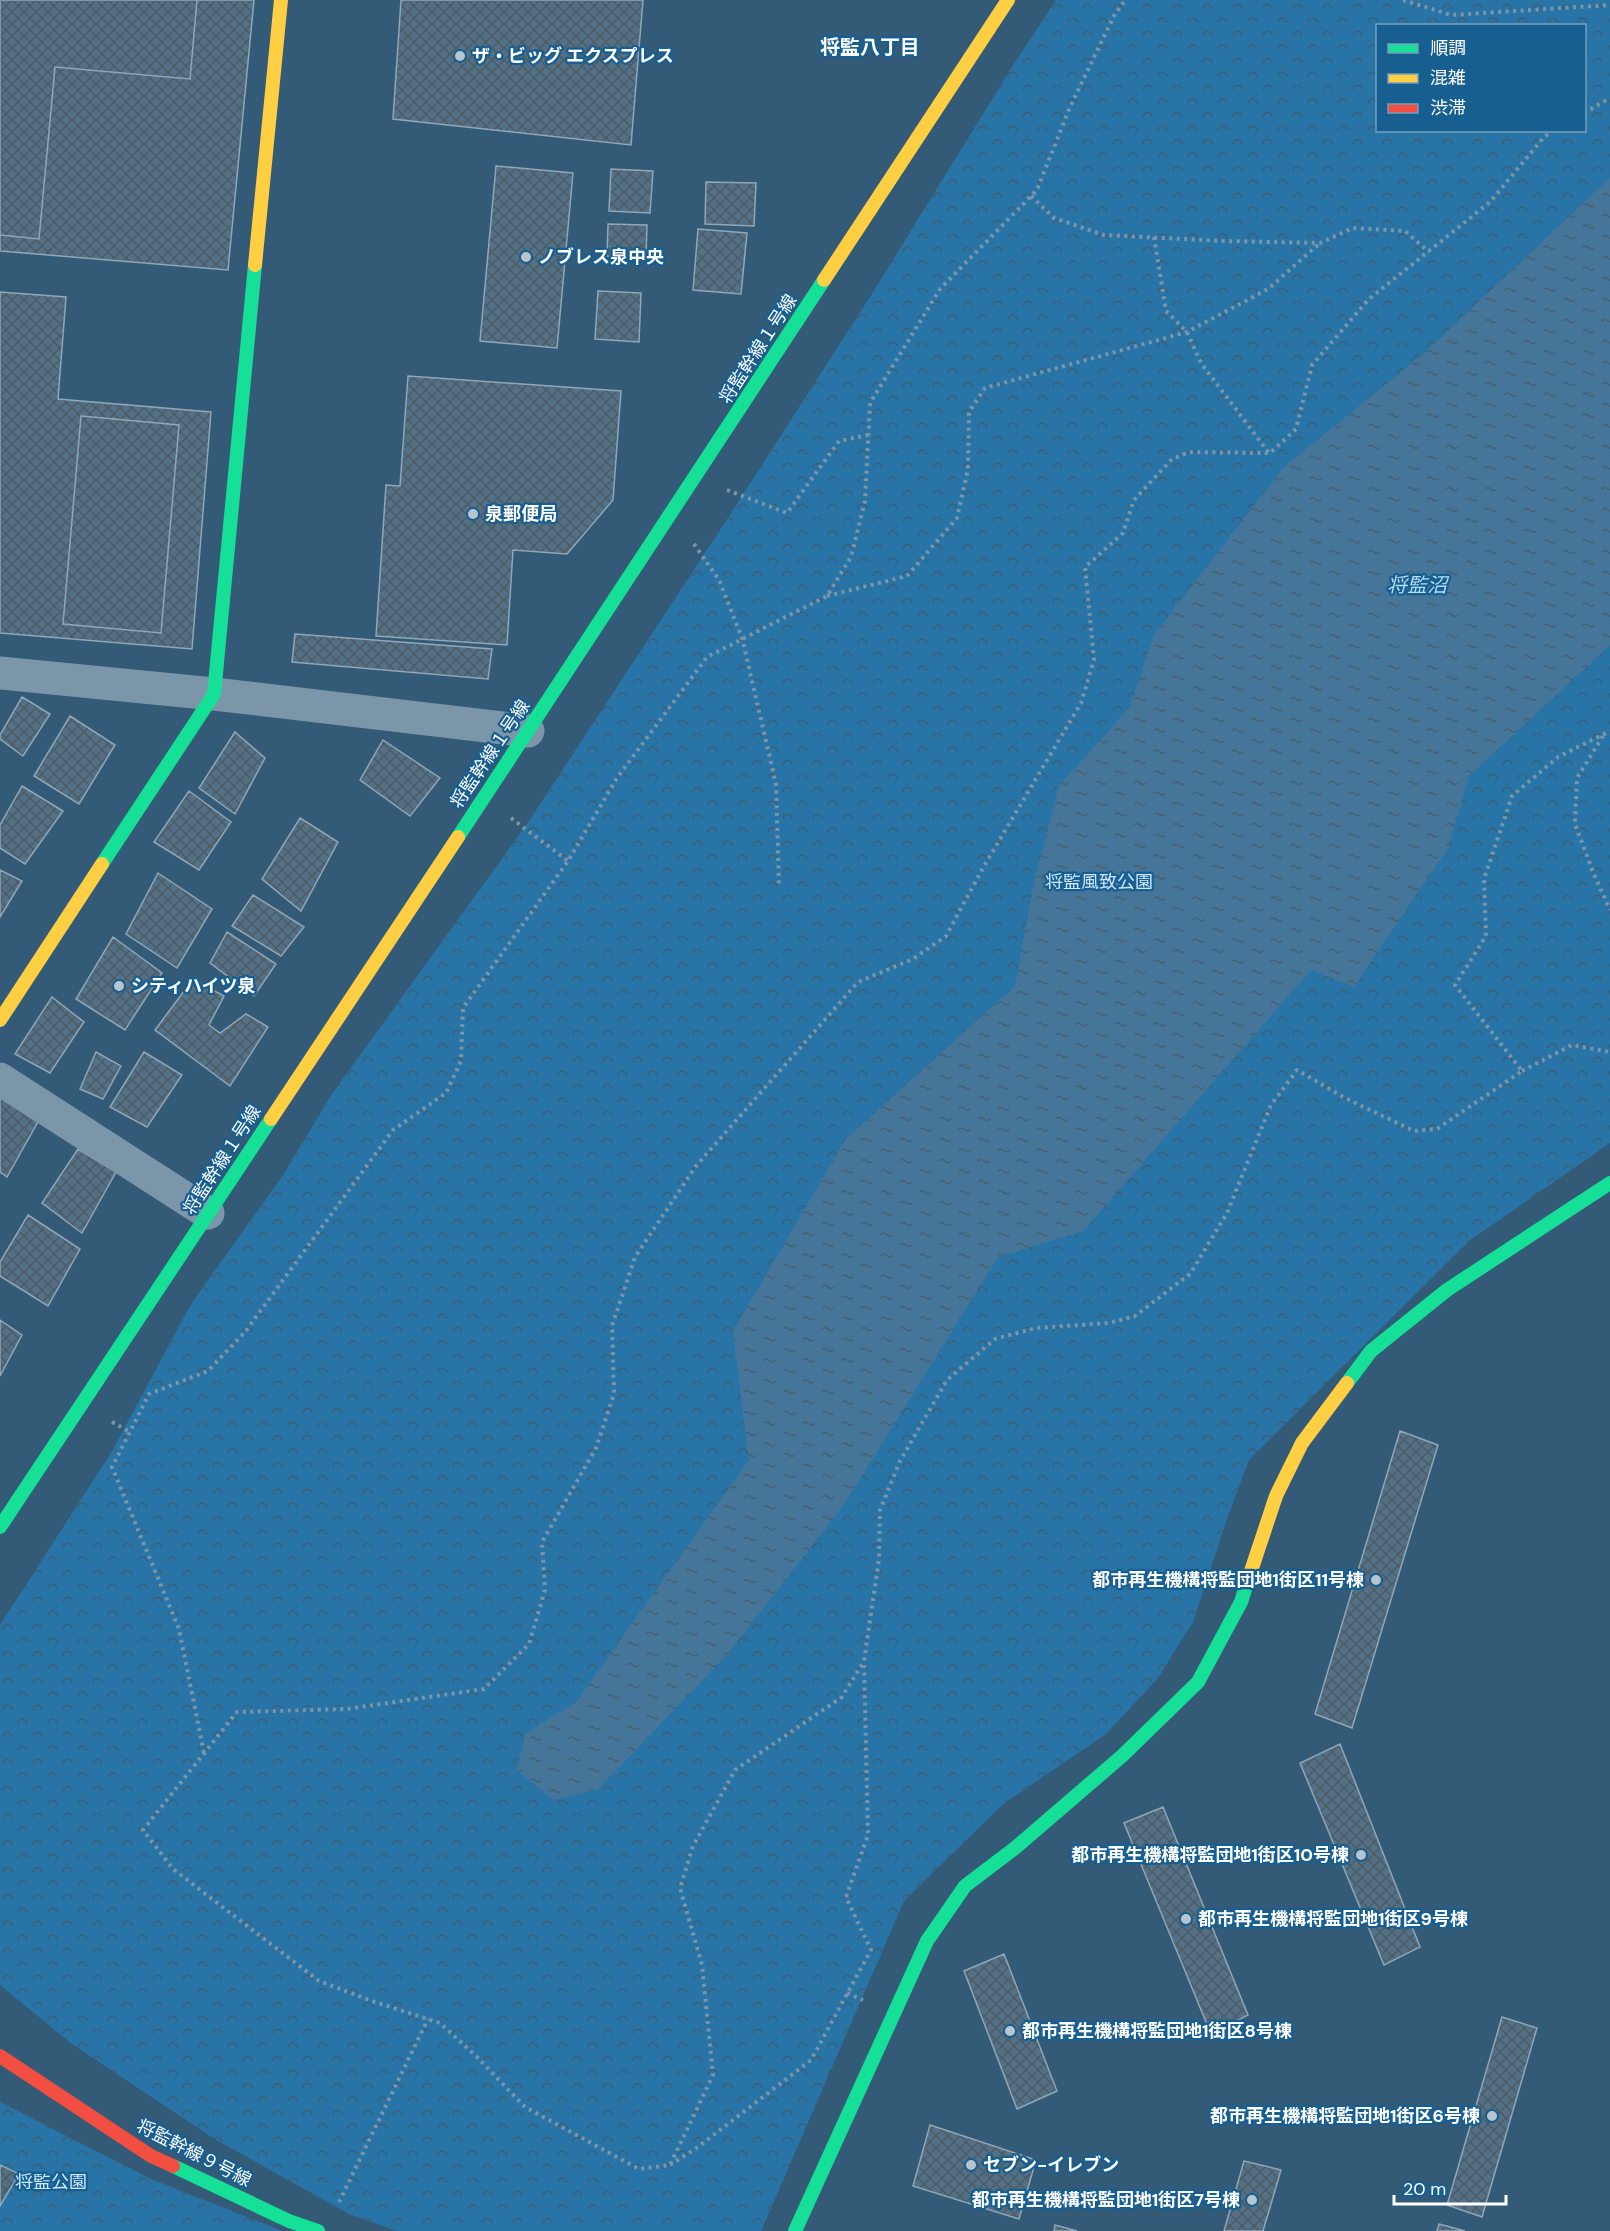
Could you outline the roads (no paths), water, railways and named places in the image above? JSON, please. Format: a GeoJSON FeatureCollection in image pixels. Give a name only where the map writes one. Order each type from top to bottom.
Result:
{"type":"FeatureCollection","features":[{"type":"Feature","properties":{"kind":"street"},"geometry":{"type":"LineString","coordinates":[[0,1020],[214,694],[281,0]]}},
{"type":"Feature","properties":{"kind":"street"},"geometry":{"type":"LineString","coordinates":[[990,0],[1006,3]]}},
{"type":"Feature","properties":{"kind":"street","name":"将監幹線１号線"},"geometry":{"type":"LineString","coordinates":[[0,1527],[528,731],[1006,3]]}},
{"type":"Feature","properties":{"kind":"street"},"geometry":{"type":"LineString","coordinates":[[0,673],[214,694],[528,731]]}},
{"type":"Feature","properties":{"kind":"street"},"geometry":{"type":"LineString","coordinates":[[0,1079],[208,1213]]}},
{"type":"Feature","properties":{"kind":"street"},"geometry":{"type":"LineString","coordinates":[[795,2231],[927,1941],[966,1886],[1015,1848],[1122,1756],[1198,1682],[1241,1602],[1276,1496],[1302,1443],[1371,1351],[1447,1290],[1610,1183]]}},
{"type":"Feature","properties":{"kind":"street","name":"将監幹線９号線"},"geometry":{"type":"LineString","coordinates":[[0,2056],[151,2156],[289,2220],[318,2231]]}},
{"type":"Feature","properties":{"kind":"water","name":"将監沼"},"geometry":{"type":"Polygon","coordinates":[[[1610,178],[1610,645],[1469,776],[1448,848],[1354,987],[1311,970],[1083,1231],[998,1257],[845,1503],[726,1656],[598,1789],[554,1800],[517,1770],[525,1734],[576,1702],[749,1460],[733,1331],[846,1139],[1015,986],[1034,883],[1059,786],[1130,707],[1154,635],[1283,468],[1422,355],[1610,178]]]}},
{"type":"Feature","properties":{"kind":"place","name":"ザ・ビッグ エクスプレス"},"geometry":{"type":"Point","coordinates":[460,56]}},
{"type":"Feature","properties":{"kind":"place","name":"ノブレス泉中央"},"geometry":{"type":"Point","coordinates":[526,257]}},
{"type":"Feature","properties":{"kind":"place","name":"泉郵便局"},"geometry":{"type":"Point","coordinates":[473,514]}},
{"type":"Feature","properties":{"kind":"place","name":"シティハイツ泉"},"geometry":{"type":"Point","coordinates":[119,986]}},
{"type":"Feature","properties":{"kind":"place","name":"都市再生機構将監団地1街区11号棟"},"geometry":{"type":"Point","coordinates":[1376,1580]}},
{"type":"Feature","properties":{"kind":"place","name":"都市再生機構将監団地1街区10号棟"},"geometry":{"type":"Point","coordinates":[1361,1855]}},
{"type":"Feature","properties":{"kind":"place","name":"都市再生機構将監団地1街区9号棟"},"geometry":{"type":"Point","coordinates":[1186,1919]}},
{"type":"Feature","properties":{"kind":"place","name":"都市再生機構将監団地1街区8号棟"},"geometry":{"type":"Point","coordinates":[1010,2031]}},
{"type":"Feature","properties":{"kind":"place","name":"都市再生機構将監団地1街区6号棟"},"geometry":{"type":"Point","coordinates":[1492,2116]}},
{"type":"Feature","properties":{"kind":"place","name":"セブン-イレブン"},"geometry":{"type":"Point","coordinates":[971,2165]}},
{"type":"Feature","properties":{"kind":"place","name":"都市再生機構将監団地1街区7号棟"},"geometry":{"type":"Point","coordinates":[1252,2200]}},
{"type":"Feature","properties":{"kind":"district","name":"将監八丁目"},"geometry":{"type":"Point","coordinates":[870,47]}},
{"type":"Feature","properties":{"kind":"park label","name":"将監風致公園"},"geometry":{"type":"Point","coordinates":[1099,882]}},
{"type":"Feature","properties":{"kind":"park label","name":"将監公園"},"geometry":{"type":"Point","coordinates":[51,2182]}}]}
